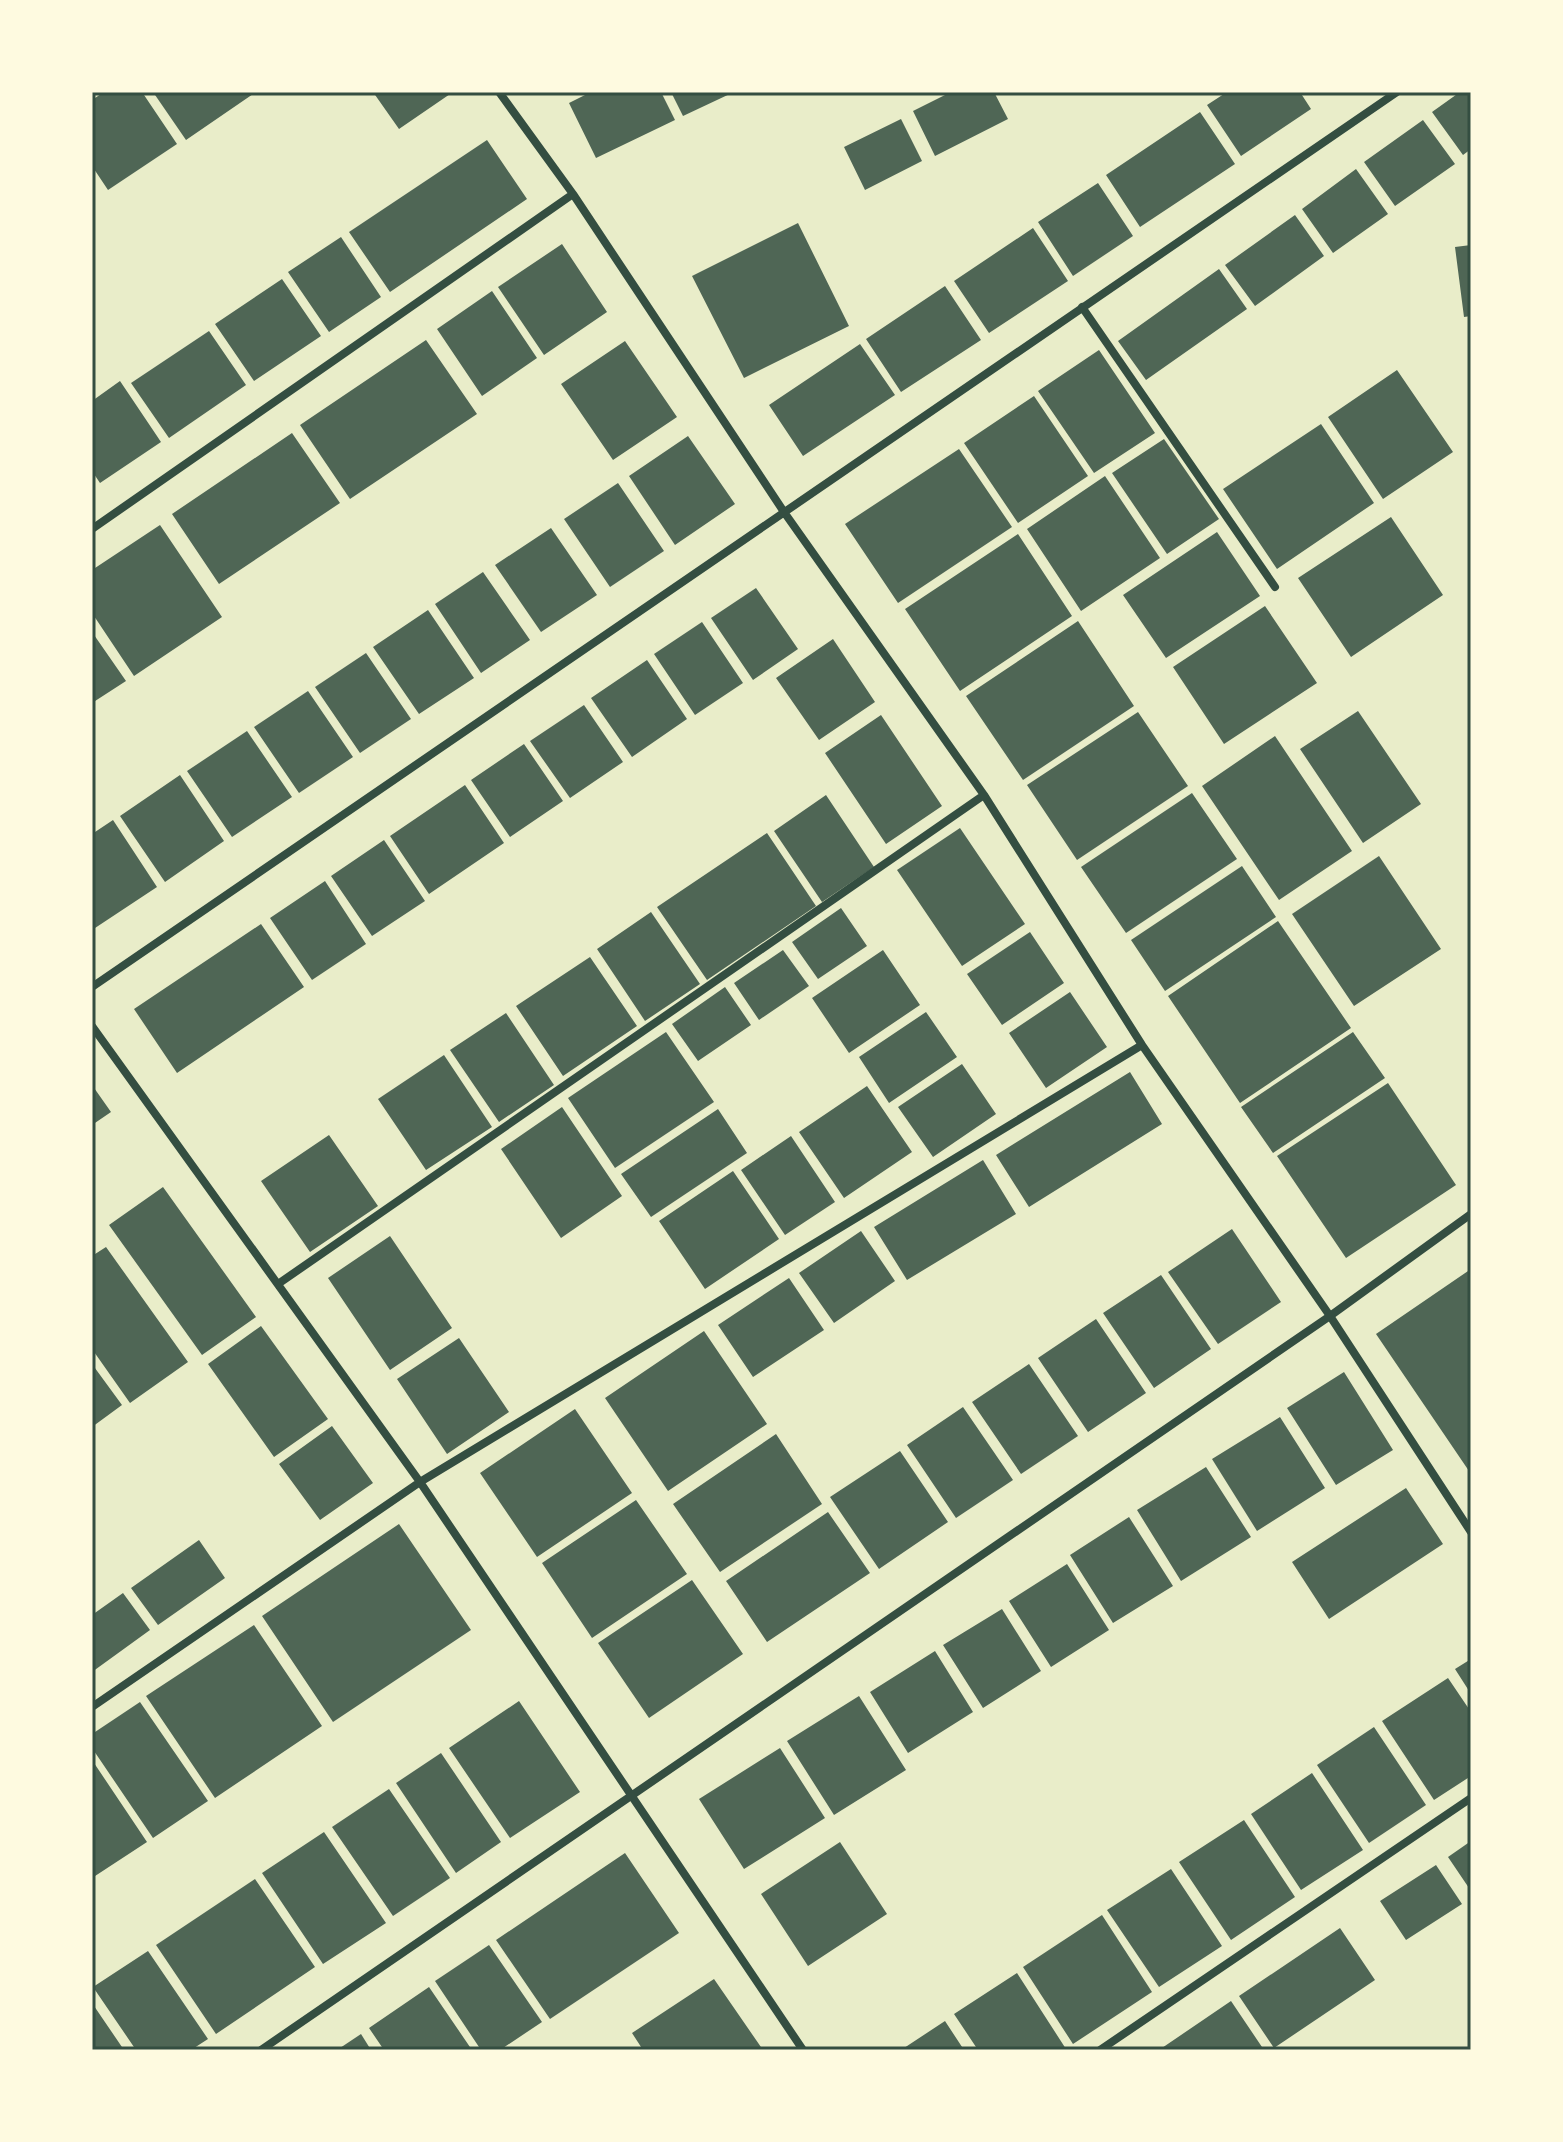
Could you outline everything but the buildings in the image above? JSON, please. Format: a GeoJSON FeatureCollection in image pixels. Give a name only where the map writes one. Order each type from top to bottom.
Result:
{"type":"FeatureCollection","features":[{"type":"Feature","properties":{"kind":"street"},"geometry":{"type":"LineString","coordinates":[[499,92],[573,194],[784,512],[984,795],[1142,1045],[1330,1316],[1471,1532]]}},
{"type":"Feature","properties":{"kind":"street"},"geometry":{"type":"LineString","coordinates":[[92,987],[1397,92]]}},
{"type":"Feature","properties":{"kind":"street"},"geometry":{"type":"LineString","coordinates":[[92,529],[573,194]]}},
{"type":"Feature","properties":{"kind":"street"},"geometry":{"type":"LineString","coordinates":[[1082,307],[1275,587]]}},
{"type":"Feature","properties":{"kind":"street"},"geometry":{"type":"LineString","coordinates":[[278,1284],[984,795]]}},
{"type":"Feature","properties":{"kind":"street"},"geometry":{"type":"LineString","coordinates":[[92,1026],[420,1482],[803,2050]]}},
{"type":"Feature","properties":{"kind":"street"},"geometry":{"type":"LineString","coordinates":[[92,1707],[420,1482],[1142,1045]]}},
{"type":"Feature","properties":{"kind":"street"},"geometry":{"type":"LineString","coordinates":[[261,2050],[1330,1316],[1471,1214]]}},
{"type":"Feature","properties":{"kind":"street"},"geometry":{"type":"LineString","coordinates":[[1100,2050],[1471,1798]]}}]}
